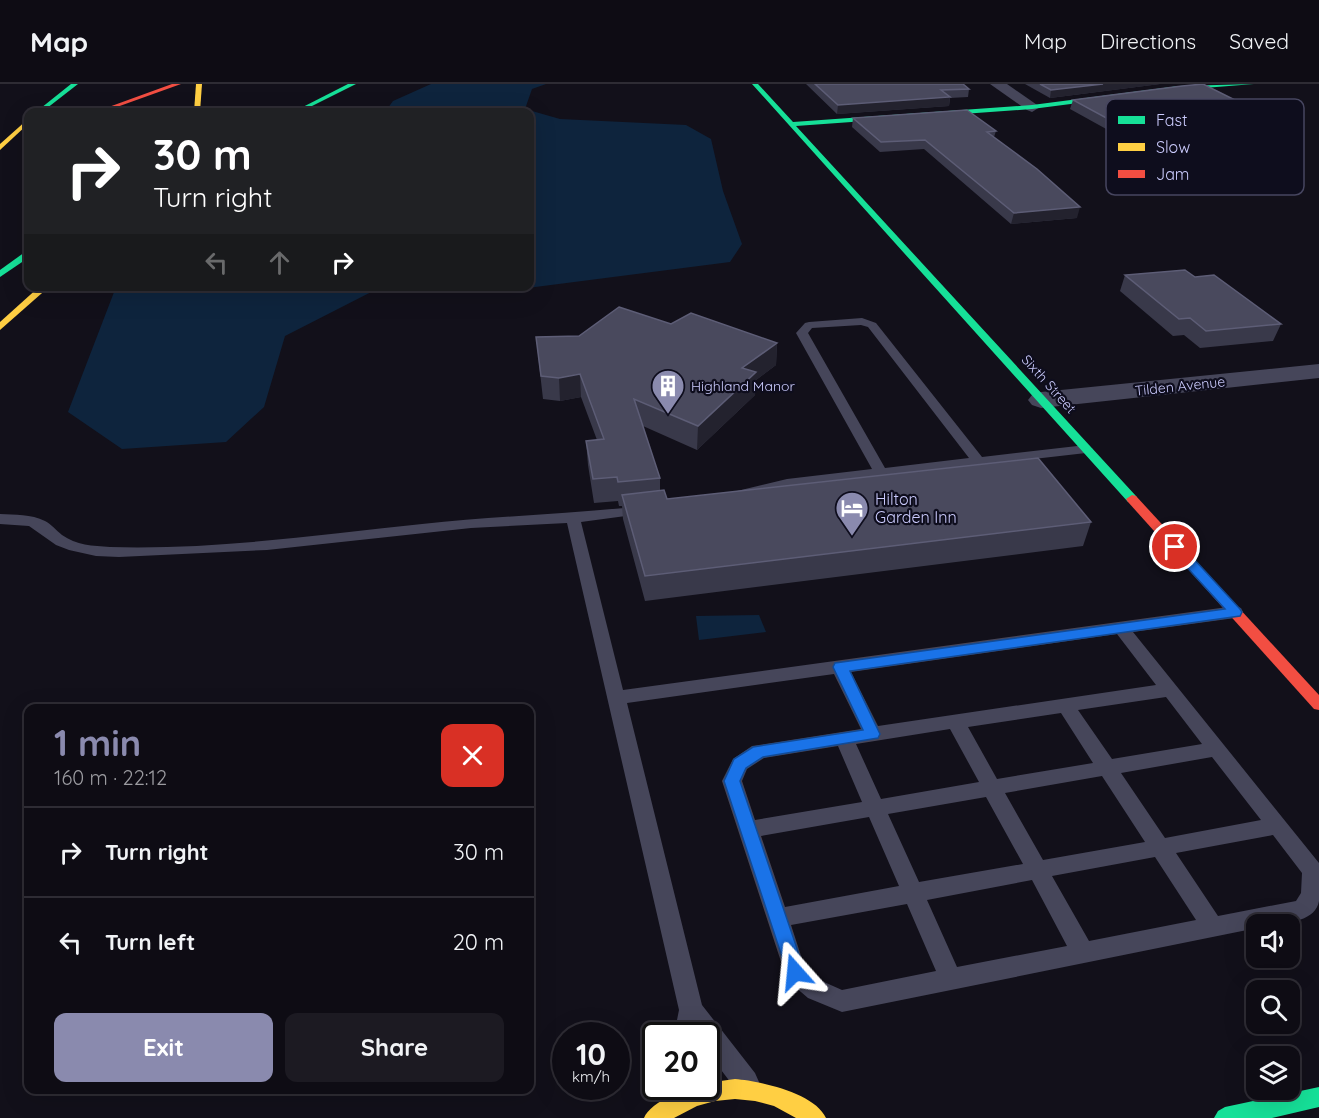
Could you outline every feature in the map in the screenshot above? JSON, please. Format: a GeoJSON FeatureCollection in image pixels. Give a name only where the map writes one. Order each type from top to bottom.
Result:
{"type":"FeatureCollection","features":[{"type":"Feature","properties":{"kind":"street"},"geometry":{"type":"LineString","coordinates":[[44,108],[75,84]]}},
{"type":"Feature","properties":{"kind":"street"},"geometry":{"type":"LineString","coordinates":[[109,108],[178,84]]}},
{"type":"Feature","properties":{"kind":"street"},"geometry":{"type":"LineString","coordinates":[[304,108],[353,84]]}},
{"type":"Feature","properties":{"kind":"street","name":"Sixth Street"},"geometry":{"type":"LineString","coordinates":[[755,84],[1319,705]]}},
{"type":"Feature","properties":{"kind":"street"},"geometry":{"type":"LineString","coordinates":[[998,84],[1032,107]]}},
{"type":"Feature","properties":{"kind":"street"},"geometry":{"type":"LineString","coordinates":[[790,124],[1032,107],[1179,88],[1251,84]]}},
{"type":"Feature","properties":{"kind":"street"},"geometry":{"type":"LineString","coordinates":[[197,108],[199,85]]}},
{"type":"Feature","properties":{"kind":"street"},"geometry":{"type":"LineString","coordinates":[[0,148],[24,125]]}},
{"type":"Feature","properties":{"kind":"street"},"geometry":{"type":"LineString","coordinates":[[0,274],[24,258]]}},
{"type":"Feature","properties":{"kind":"street"},"geometry":{"type":"LineString","coordinates":[[0,327],[40,291]]}},
{"type":"Feature","properties":{"kind":"street","name":"Tilden Avenue"},"geometry":{"type":"LineString","coordinates":[[1041,400],[1319,371]]}},
{"type":"Feature","properties":{"kind":"street"},"geometry":{"type":"LineString","coordinates":[[667,1103],[709,1090],[752,1089],[792,1102],[815,1118]]}},
{"type":"Feature","properties":{"kind":"street"},"geometry":{"type":"LineString","coordinates":[[1225,1118],[1319,1097]]}},
{"type":"Feature","properties":{"kind":"lane"},"geometry":{"type":"LineString","coordinates":[[880,471],[802,333],[810,325],[862,321],[872,325],[978,461]]}},
{"type":"Feature","properties":{"kind":"lane"},"geometry":{"type":"LineString","coordinates":[[721,499],[787,483],[1086,449]]}},
{"type":"Feature","properties":{"kind":"lane"},"geometry":{"type":"LineString","coordinates":[[0,519],[36,523],[44,527],[54,538],[82,549],[168,550],[353,537],[525,518],[573,518],[665,508]]}},
{"type":"Feature","properties":{"kind":"lane"},"geometry":{"type":"LineString","coordinates":[[573,518],[692,1010],[752,1089]]}},
{"type":"Feature","properties":{"kind":"lane"},"geometry":{"type":"LineString","coordinates":[[616,698],[1235,612]]}},
{"type":"Feature","properties":{"kind":"lane"},"geometry":{"type":"LineString","coordinates":[[1121,628],[1170,690],[1216,749],[1313,871],[1312,895],[1303,909],[842,1001],[816,990],[795,972],[732,781],[740,764],[759,751],[1170,690]]}},
{"type":"Feature","properties":{"kind":"lane"},"geometry":{"type":"LineString","coordinates":[[840,667],[873,734]]}},
{"type":"Feature","properties":{"kind":"lane"},"geometry":{"type":"LineString","coordinates":[[1065,705],[1213,927]]}},
{"type":"Feature","properties":{"kind":"lane"},"geometry":{"type":"LineString","coordinates":[[955,722],[1083,953]]}},
{"type":"Feature","properties":{"kind":"lane"},"geometry":{"type":"LineString","coordinates":[[844,738],[951,979]]}},
{"type":"Feature","properties":{"kind":"lane"},"geometry":{"type":"LineString","coordinates":[[748,830],[1216,749]]}},
{"type":"Feature","properties":{"kind":"lane"},"geometry":{"type":"LineString","coordinates":[[777,918],[1277,826]]}},
{"type":"Feature","properties":{"kind":"lane"},"geometry":{"type":"LineString","coordinates":[[689,1022],[692,1010]]}},
{"type":"Feature","properties":{"kind":"water"},"geometry":{"type":"Polygon","coordinates":[[[431,84],[546,84],[532,89],[525,108],[388,108],[393,101],[431,84]]]}},
{"type":"Feature","properties":{"kind":"water"},"geometry":{"type":"Polygon","coordinates":[[[534,112],[560,119],[686,125],[711,139],[723,191],[742,244],[730,262],[534,287],[534,112]]]}},
{"type":"Feature","properties":{"kind":"water"},"geometry":{"type":"Polygon","coordinates":[[[114,291],[373,291],[285,336],[264,407],[226,442],[122,449],[68,412],[114,291]]]}},
{"type":"Feature","properties":{"kind":"water"},"geometry":{"type":"Polygon","coordinates":[[[445,291],[505,291],[489,293],[445,291]]]}},
{"type":"Feature","properties":{"kind":"water"},"geometry":{"type":"Polygon","coordinates":[[[759,615],[766,632],[699,640],[696,616],[759,615]]]}},
{"type":"Feature","properties":{"kind":"building"},"geometry":{"type":"Polygon","coordinates":[[[815,84],[963,84],[969,89],[941,90],[950,97],[838,105],[815,84]]]}},
{"type":"Feature","properties":{"kind":"building"},"geometry":{"type":"Polygon","coordinates":[[[1040,84],[1103,84],[1051,90],[1040,84]]]}},
{"type":"Feature","properties":{"kind":"building"},"geometry":{"type":"Polygon","coordinates":[[[1203,84],[1233,99],[1106,99],[1106,118],[1073,100],[1203,84]]]}},
{"type":"Feature","properties":{"kind":"building"},"geometry":{"type":"Polygon","coordinates":[[[967,110],[996,131],[987,132],[1037,169],[1080,207],[1014,213],[925,140],[881,142],[853,118],[967,110]]]}},
{"type":"Feature","properties":{"kind":"building"},"geometry":{"type":"Polygon","coordinates":[[[1185,270],[1195,277],[1214,275],[1281,324],[1206,331],[1190,318],[1179,319],[1125,275],[1185,270]]]}},
{"type":"Feature","properties":{"kind":"building","name":"Highland Manor"},"geometry":{"type":"Polygon","coordinates":[[[619,307],[671,324],[691,313],[777,343],[742,368],[756,372],[698,426],[634,399],[660,478],[618,482],[617,477],[593,479],[586,441],[604,439],[580,374],[559,378],[541,376],[536,337],[579,336],[619,307]]]}},
{"type":"Feature","properties":{"kind":"building","name":"Hilton Garden Inn"},"geometry":{"type":"Polygon","coordinates":[[[1038,458],[1091,522],[645,576],[622,495],[664,490],[667,499],[1038,458]]]}},
{"type":"Feature","properties":{"kind":"traffic: fast"},"geometry":{"type":"LineString","coordinates":[[44,108],[75,84]]}},
{"type":"Feature","properties":{"kind":"traffic: fast"},"geometry":{"type":"LineString","coordinates":[[304,108],[353,84]]}},
{"type":"Feature","properties":{"kind":"traffic: fast"},"geometry":{"type":"LineString","coordinates":[[755,84],[1132,499]]}},
{"type":"Feature","properties":{"kind":"traffic: fast"},"geometry":{"type":"LineString","coordinates":[[790,124],[1032,107],[1179,88],[1251,84]]}},
{"type":"Feature","properties":{"kind":"traffic: fast"},"geometry":{"type":"LineString","coordinates":[[0,274],[24,257]]}},
{"type":"Feature","properties":{"kind":"traffic: fast"},"geometry":{"type":"LineString","coordinates":[[1225,1118],[1319,1097]]}},
{"type":"Feature","properties":{"kind":"traffic: slow"},"geometry":{"type":"LineString","coordinates":[[197,108],[199,84]]}},
{"type":"Feature","properties":{"kind":"traffic: slow"},"geometry":{"type":"LineString","coordinates":[[0,148],[24,125]]}},
{"type":"Feature","properties":{"kind":"traffic: slow"},"geometry":{"type":"LineString","coordinates":[[0,327],[40,291]]}},
{"type":"Feature","properties":{"kind":"traffic: slow"},"geometry":{"type":"LineString","coordinates":[[655,1118],[695,1096],[735,1089],[776,1096],[815,1118]]}},
{"type":"Feature","properties":{"kind":"traffic: jam"},"geometry":{"type":"LineString","coordinates":[[109,108],[178,84]]}},
{"type":"Feature","properties":{"kind":"traffic: jam"},"geometry":{"type":"LineString","coordinates":[[1132,499],[1319,705]]}},
{"type":"Feature","properties":{"kind":"place","name":"Highland Manor"},"geometry":{"type":"Point","coordinates":[668,415]}},
{"type":"Feature","properties":{"kind":"place","name":"Hilton Garden Inn"},"geometry":{"type":"Point","coordinates":[852,537]}},
{"type":"Feature","properties":{"kind":"route"},"geometry":{"type":"LineString","coordinates":[[795,972],[732,781],[740,764],[759,751],[873,734],[840,667],[1235,612],[1175,547]]}}]}
